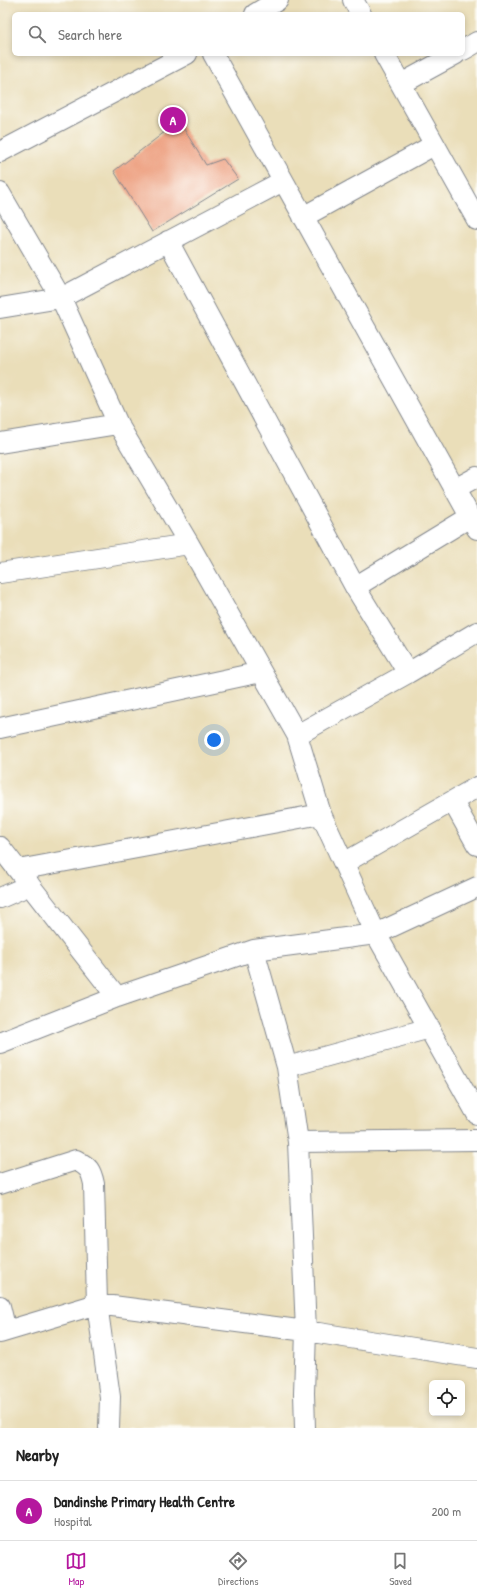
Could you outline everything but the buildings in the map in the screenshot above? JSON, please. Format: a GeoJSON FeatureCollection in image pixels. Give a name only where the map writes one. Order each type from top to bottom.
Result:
{"type":"FeatureCollection","features":[{"type":"Feature","properties":{"kind":"street"},"geometry":{"type":"LineString","coordinates":[[258,12],[278,0]]}},
{"type":"Feature","properties":{"kind":"street"},"geometry":{"type":"LineString","coordinates":[[353,0],[360,12]]}},
{"type":"Feature","properties":{"kind":"street"},"geometry":{"type":"LineString","coordinates":[[465,49],[477,42]]}},
{"type":"Feature","properties":{"kind":"street"},"geometry":{"type":"LineString","coordinates":[[0,152],[183,56]]}},
{"type":"Feature","properties":{"kind":"street"},"geometry":{"type":"LineString","coordinates":[[214,56],[473,523],[355,586]]}},
{"type":"Feature","properties":{"kind":"street"},"geometry":{"type":"LineString","coordinates":[[385,56],[434,144],[470,191],[477,220]]}},
{"type":"Feature","properties":{"kind":"street"},"geometry":{"type":"LineString","coordinates":[[400,84],[452,56]]}},
{"type":"Feature","properties":{"kind":"street"},"geometry":{"type":"LineString","coordinates":[[303,217],[434,144]]}},
{"type":"Feature","properties":{"kind":"street"},"geometry":{"type":"LineString","coordinates":[[0,308],[61,298],[283,181]]}},
{"type":"Feature","properties":{"kind":"street"},"geometry":{"type":"LineString","coordinates":[[0,193],[61,298],[118,424],[189,544],[297,735],[321,814],[376,934],[477,1114]]}},
{"type":"Feature","properties":{"kind":"street"},"geometry":{"type":"LineString","coordinates":[[168,241],[355,586],[408,673]]}},
{"type":"Feature","properties":{"kind":"street"},"geometry":{"type":"LineString","coordinates":[[0,442],[118,424]]}},
{"type":"Feature","properties":{"kind":"street"},"geometry":{"type":"LineString","coordinates":[[455,489],[477,477]]}},
{"type":"Feature","properties":{"kind":"street"},"geometry":{"type":"LineString","coordinates":[[0,573],[189,544]]}},
{"type":"Feature","properties":{"kind":"street"},"geometry":{"type":"LineString","coordinates":[[297,735],[408,673],[477,632]]}},
{"type":"Feature","properties":{"kind":"street"},"geometry":{"type":"LineString","coordinates":[[0,728],[261,672]]}},
{"type":"Feature","properties":{"kind":"street"},"geometry":{"type":"LineString","coordinates":[[344,863],[477,787]]}},
{"type":"Feature","properties":{"kind":"street"},"geometry":{"type":"LineString","coordinates":[[453,802],[477,845]]}},
{"type":"Feature","properties":{"kind":"street"},"geometry":{"type":"LineString","coordinates":[[0,898],[24,878],[321,814]]}},
{"type":"Feature","properties":{"kind":"street"},"geometry":{"type":"LineString","coordinates":[[0,847],[117,997]]}},
{"type":"Feature","properties":{"kind":"street"},"geometry":{"type":"LineString","coordinates":[[0,1042],[117,997],[254,950],[376,934],[477,887]]}},
{"type":"Feature","properties":{"kind":"street"},"geometry":{"type":"LineString","coordinates":[[254,950],[287,1067],[298,1142],[306,1331],[304,1393],[306,1428]]}},
{"type":"Feature","properties":{"kind":"street"},"geometry":{"type":"LineString","coordinates":[[287,1067],[430,1028]]}},
{"type":"Feature","properties":{"kind":"street"},"geometry":{"type":"LineString","coordinates":[[298,1142],[477,1140]]}},
{"type":"Feature","properties":{"kind":"street"},"geometry":{"type":"LineString","coordinates":[[0,1184],[76,1160],[86,1165],[91,1172],[94,1184],[97,1304],[110,1398],[109,1428]]}},
{"type":"Feature","properties":{"kind":"street"},"geometry":{"type":"LineString","coordinates":[[0,1306],[3,1332],[97,1304],[306,1331],[477,1358]]}},
{"type":"Feature","properties":{"kind":"place","name":"Dandinshe Primary Health Centre"},"geometry":{"type":"Point","coordinates":[173,120]}}]}
